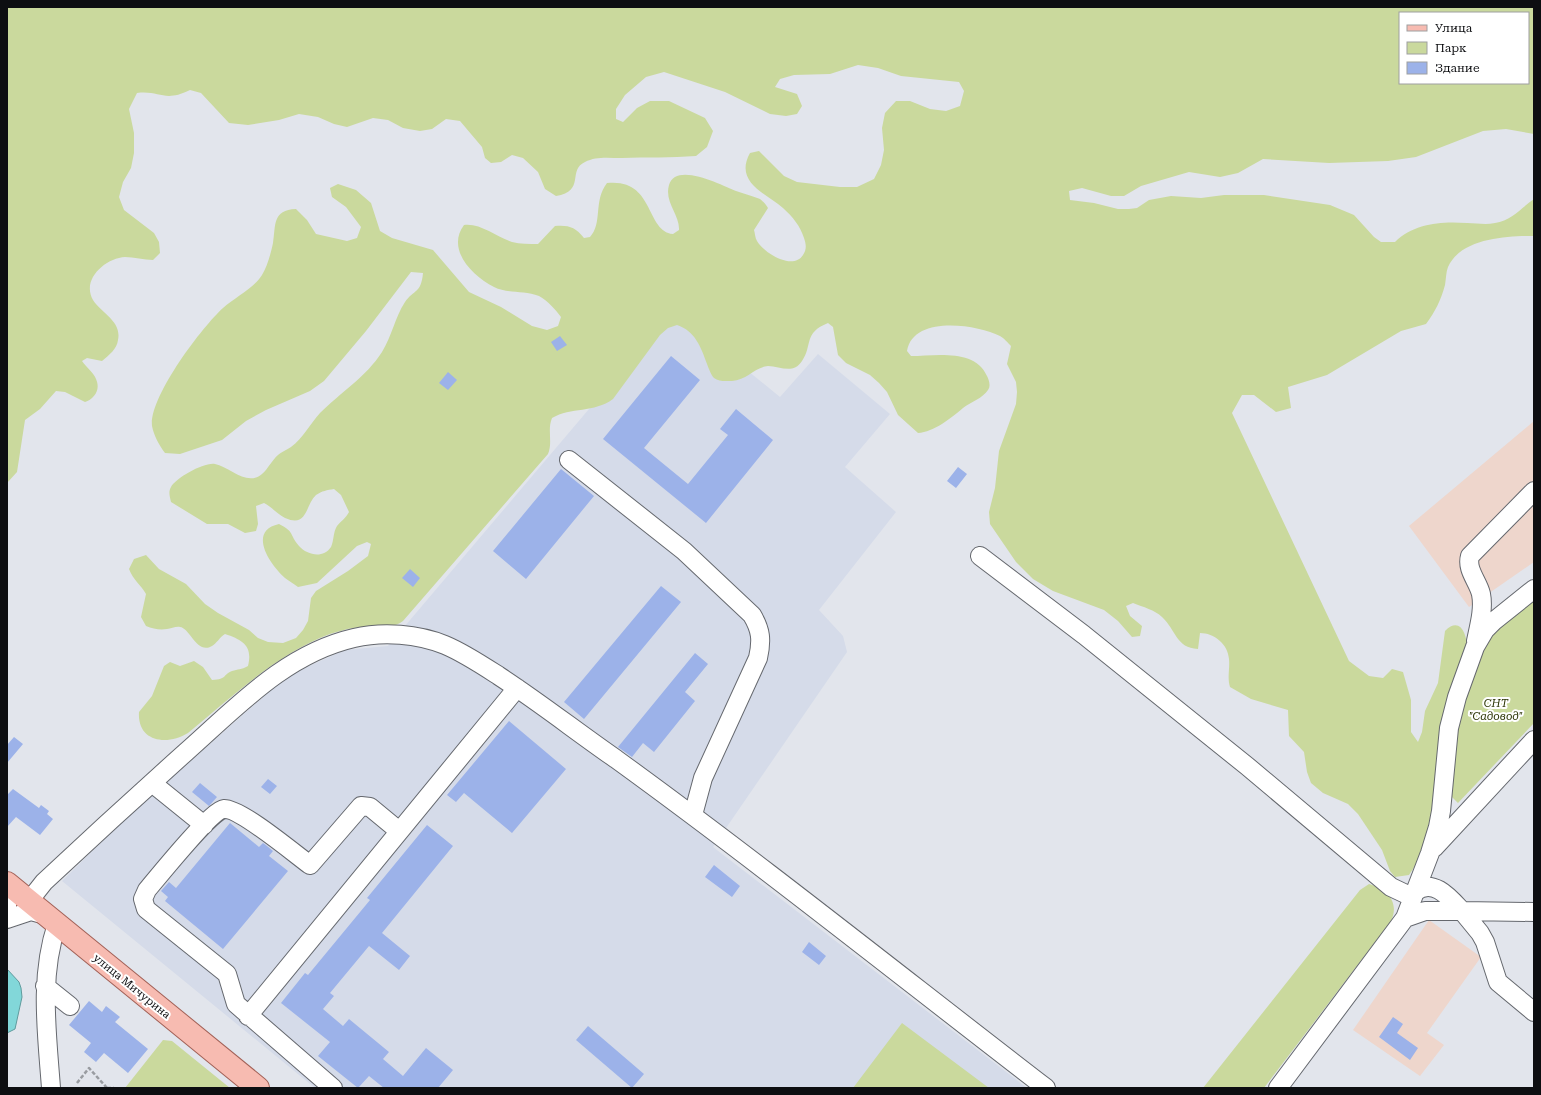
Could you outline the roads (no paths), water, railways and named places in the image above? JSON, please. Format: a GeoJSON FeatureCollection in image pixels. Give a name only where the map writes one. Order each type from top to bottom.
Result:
{"type":"FeatureCollection","features":[{"type":"Feature","properties":{"kind":"main road","name":"улица Мичурина"},"geometry":{"type":"LineString","coordinates":[[7,883],[258,1088]]}},
{"type":"Feature","properties":{"kind":"street"},"geometry":{"type":"LineString","coordinates":[[569,460],[684,551],[752,615],[760,627],[762,642],[758,658],[703,778],[693,815]]}},
{"type":"Feature","properties":{"kind":"street"},"geometry":{"type":"LineString","coordinates":[[1278,1088],[1405,918],[1430,853],[1441,811],[1449,728],[1457,697],[1475,647],[1481,612],[1481,599],[1479,588],[1468,563],[1470,556],[1534,491]]}},
{"type":"Feature","properties":{"kind":"street"},"geometry":{"type":"LineString","coordinates":[[980,556],[1084,635],[1241,761],[1391,888],[1414,894]]}},
{"type":"Feature","properties":{"kind":"street"},"geometry":{"type":"LineString","coordinates":[[1475,647],[1485,630],[1494,621],[1534,589]]}},
{"type":"Feature","properties":{"kind":"street"},"geometry":{"type":"LineString","coordinates":[[29,901],[44,882],[152,782],[262,685],[284,668],[308,654],[332,644],[357,637],[383,635],[417,636],[447,646],[473,659],[517,688],[693,815],[1046,1088]]}},
{"type":"Feature","properties":{"kind":"street"},"geometry":{"type":"LineString","coordinates":[[248,1016],[517,688]]}},
{"type":"Feature","properties":{"kind":"street"},"geometry":{"type":"LineString","coordinates":[[1430,853],[1444,836],[1534,740]]}},
{"type":"Feature","properties":{"kind":"street"},"geometry":{"type":"LineString","coordinates":[[152,782],[204,825]]}},
{"type":"Feature","properties":{"kind":"street"},"geometry":{"type":"LineString","coordinates":[[332,1088],[236,1004],[227,974],[146,909],[143,899],[147,890],[216,811],[224,809],[240,813],[310,866],[362,806],[370,807],[399,831]]}},
{"type":"Feature","properties":{"kind":"street"},"geometry":{"type":"LineString","coordinates":[[1414,894],[1423,887],[1433,887],[1443,892],[1462,911],[1480,933],[1485,942],[1498,982],[1534,1012]]}},
{"type":"Feature","properties":{"kind":"street"},"geometry":{"type":"LineString","coordinates":[[7,892],[7,908]]}},
{"type":"Feature","properties":{"kind":"street"},"geometry":{"type":"LineString","coordinates":[[7,919],[31,911],[52,920],[45,986],[51,1088]]}},
{"type":"Feature","properties":{"kind":"street"},"geometry":{"type":"LineString","coordinates":[[1405,918],[1425,911],[1534,912]]}},
{"type":"Feature","properties":{"kind":"street"},"geometry":{"type":"LineString","coordinates":[[45,986],[70,1006]]}},
{"type":"Feature","properties":{"kind":"water"},"geometry":{"type":"Polygon","coordinates":[[[7,969],[19,982],[22,997],[15,1029],[7,1033],[7,969]]]}},
{"type":"Feature","properties":{"kind":"park label","name":"СНТ \"Садовод\""},"geometry":{"type":"Point","coordinates":[1496,709]}}]}
